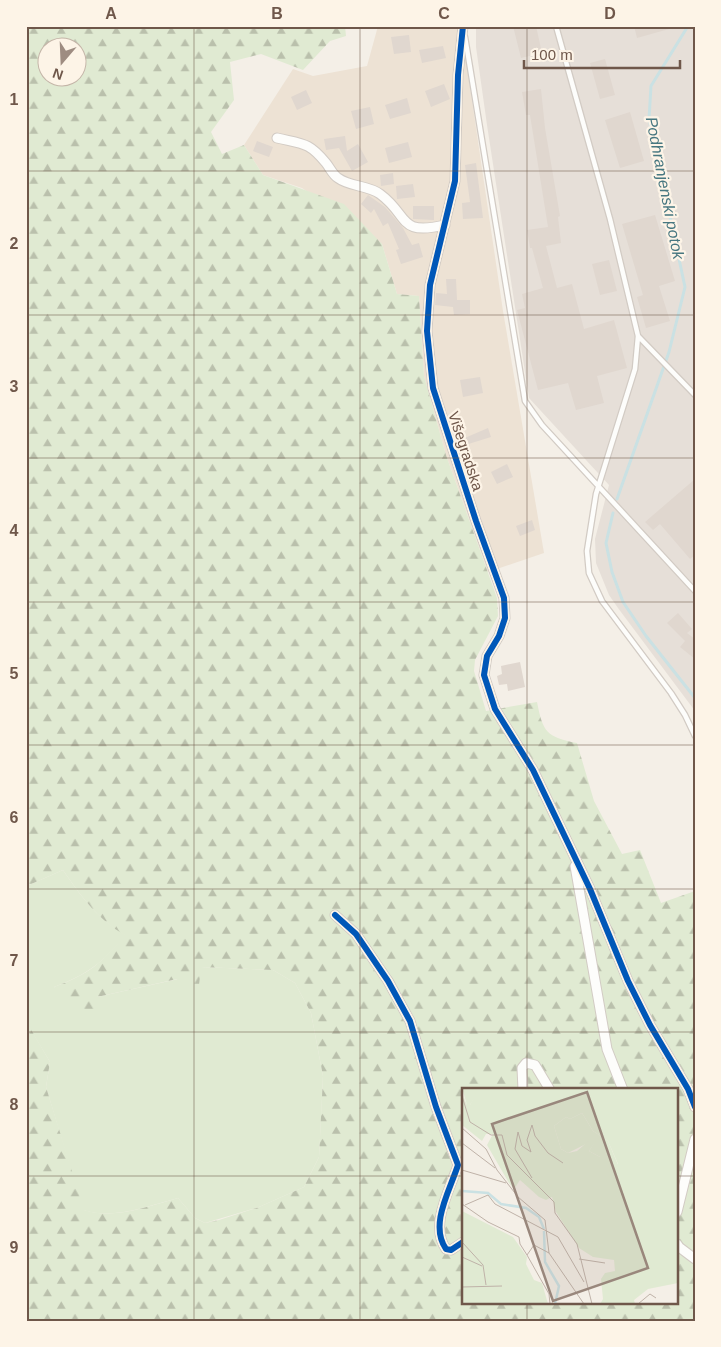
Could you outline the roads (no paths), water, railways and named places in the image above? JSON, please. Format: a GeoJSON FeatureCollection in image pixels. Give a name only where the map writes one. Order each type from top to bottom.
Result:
{"type":"FeatureCollection","features":[{"type":"Feature","properties":{"kind":"street","name":"Višegradska"},"geometry":{"type":"LineString","coordinates":[[463,26],[458,75],[455,181],[430,285],[427,331],[429,359],[433,388],[476,521],[504,598],[505,618],[499,636],[487,656],[484,675],[495,709],[533,770],[573,856]]}},
{"type":"Feature","properties":{"kind":"street"},"geometry":{"type":"LineString","coordinates":[[277,138],[307,144],[314,149],[336,177],[348,183],[378,192],[390,202],[407,225],[418,228],[445,224]]}},
{"type":"Feature","properties":{"kind":"street"},"geometry":{"type":"LineString","coordinates":[[573,856],[607,1049],[622,1088]]}},
{"type":"Feature","properties":{"kind":"street"},"geometry":{"type":"LineString","coordinates":[[573,856],[602,915],[628,981],[650,1025],[688,1089],[695,1107]]}},
{"type":"Feature","properties":{"kind":"street"},"geometry":{"type":"LineString","coordinates":[[335,915],[356,934],[388,981],[410,1021],[436,1107],[458,1165],[442,1210],[438,1233],[446,1249],[452,1250],[462,1243]]}},
{"type":"Feature","properties":{"kind":"street"},"geometry":{"type":"LineString","coordinates":[[523,1088],[522,1068],[526,1063],[535,1065],[549,1088]]}},
{"type":"Feature","properties":{"kind":"street"},"geometry":{"type":"LineString","coordinates":[[678,1208],[695,1139]]}},
{"type":"Feature","properties":{"kind":"street"},"geometry":{"type":"LineString","coordinates":[[678,1246],[695,1259]]}},
{"type":"Feature","properties":{"kind":"lane"},"geometry":{"type":"LineString","coordinates":[[463,26],[525,401],[542,425],[695,591]]}},
{"type":"Feature","properties":{"kind":"lane"},"geometry":{"type":"LineString","coordinates":[[556,26],[610,218],[638,336],[635,370],[599,487],[587,551],[589,573],[602,601],[671,692],[686,715],[695,736]]}},
{"type":"Feature","properties":{"kind":"lane"},"geometry":{"type":"LineString","coordinates":[[638,336],[695,395]]}},
{"type":"Feature","properties":{"kind":"waterway","name":"Podhranjenski potok"},"geometry":{"type":"LineString","coordinates":[[617,499],[669,352],[685,287],[649,119],[651,86],[688,26]]}},
{"type":"Feature","properties":{"kind":"waterway","name":"Podhranjenski potok"},"geometry":{"type":"LineString","coordinates":[[613,513],[606,543],[612,572],[623,602],[646,636],[695,698]]}}]}
